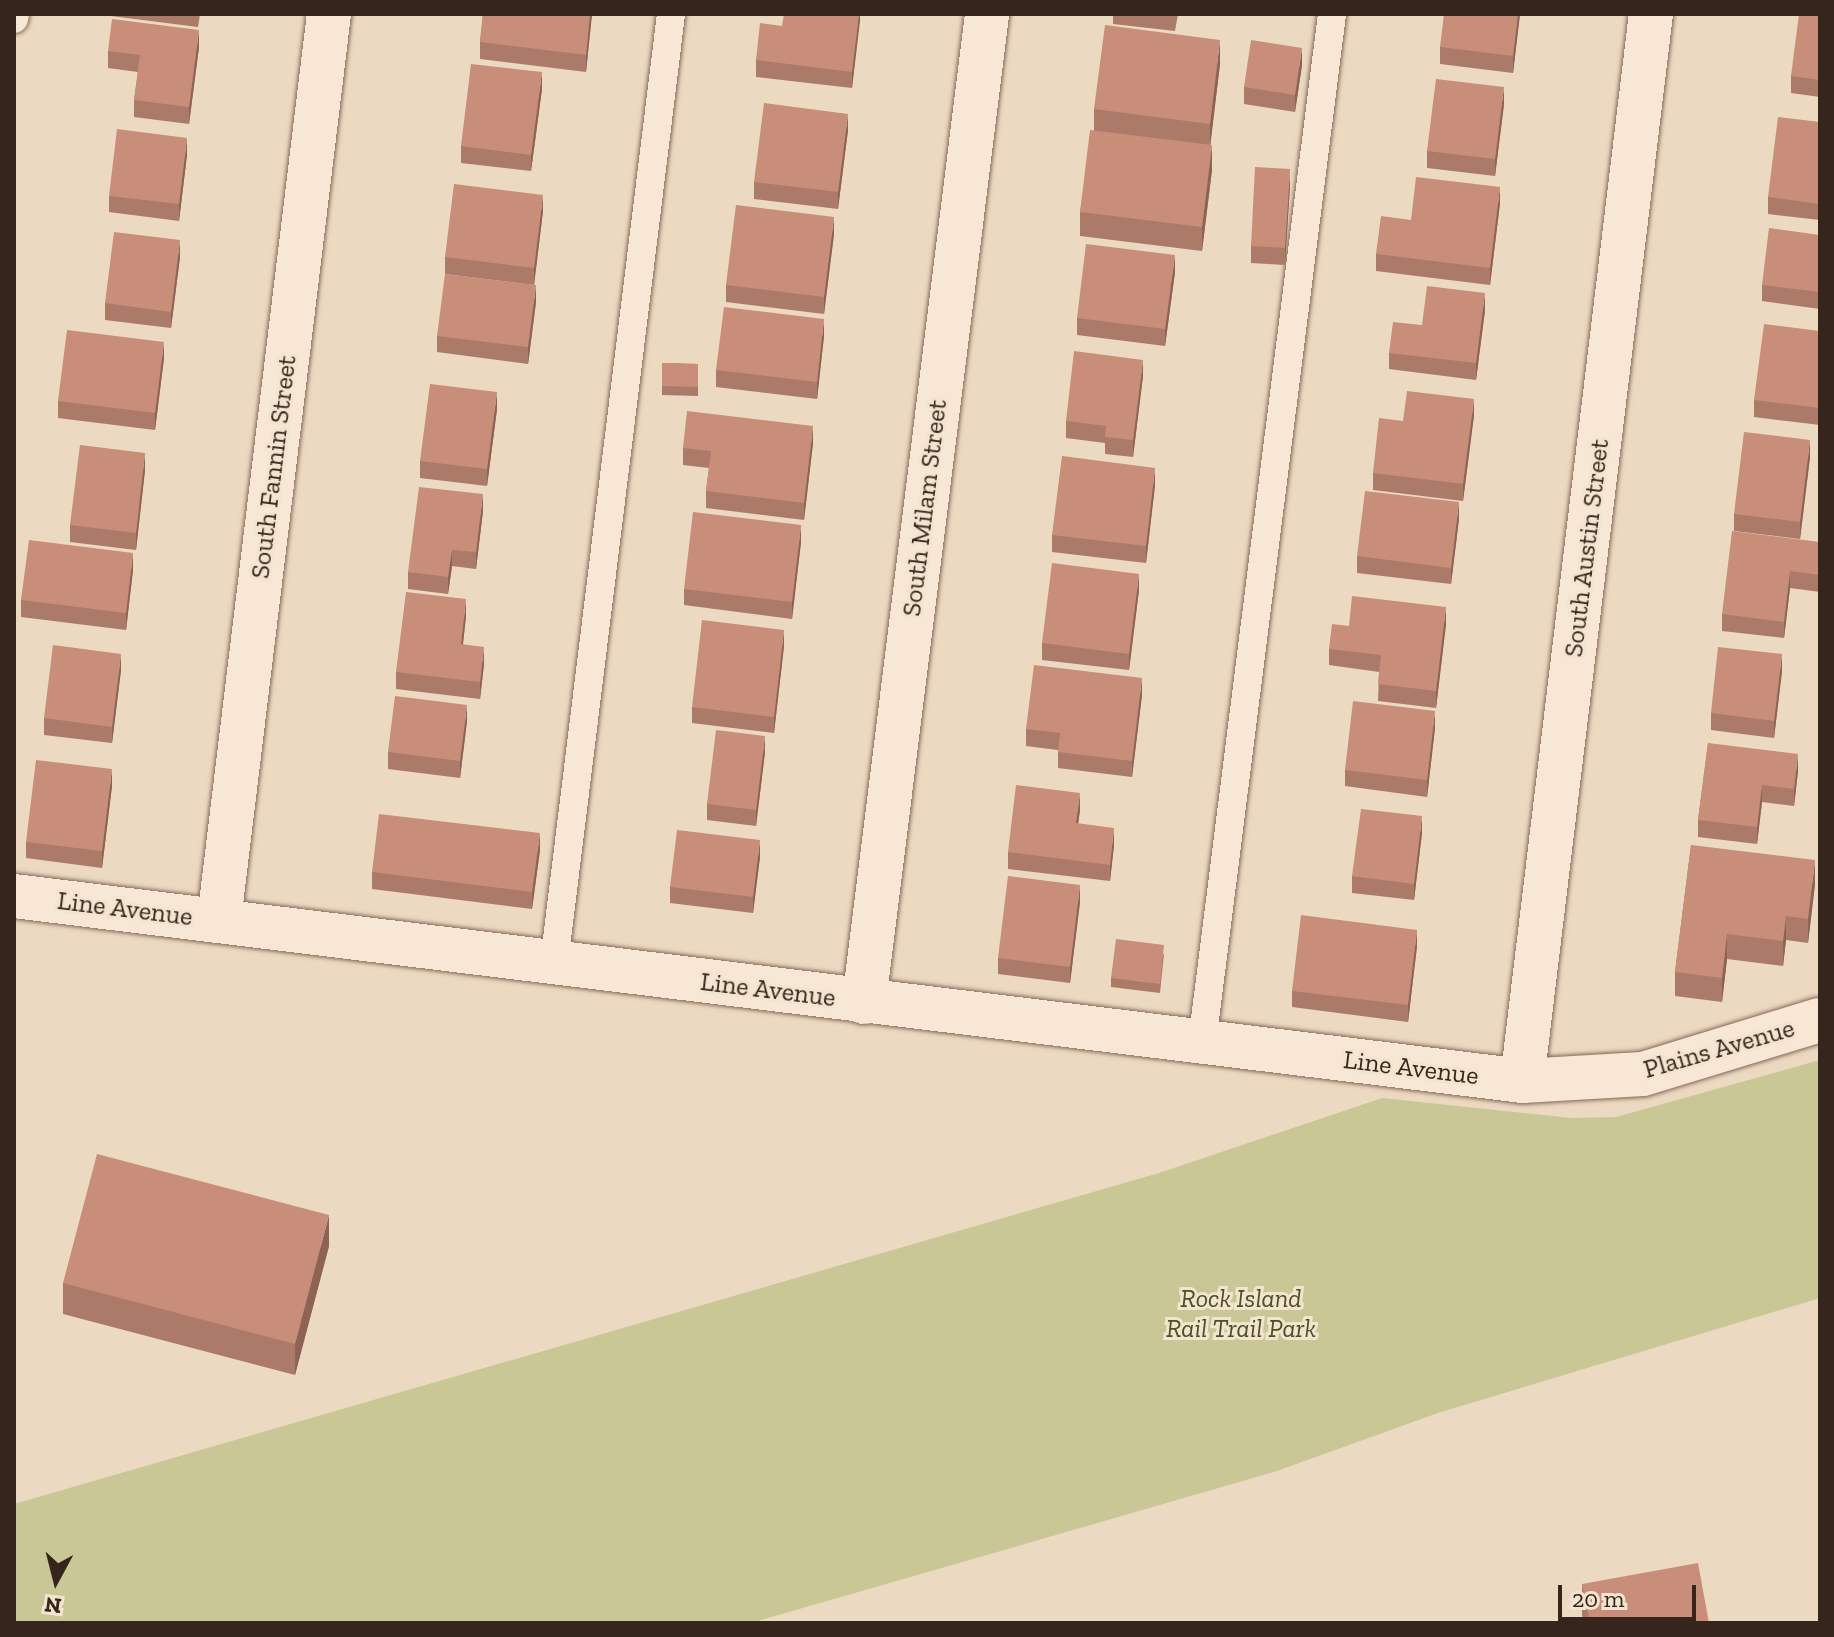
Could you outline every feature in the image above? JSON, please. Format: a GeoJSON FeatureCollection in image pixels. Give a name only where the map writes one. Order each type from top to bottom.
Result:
{"type":"FeatureCollection","features":[{"type":"Feature","properties":{"kind":"street","name":"South Fannin Street"},"geometry":{"type":"LineString","coordinates":[[219,920],[329,14]]}},
{"type":"Feature","properties":{"kind":"street","name":"South Milam Street"},"geometry":{"type":"LineString","coordinates":[[864,1002],[987,14]]}},
{"type":"Feature","properties":{"kind":"street","name":"South Austin Street"},"geometry":{"type":"LineString","coordinates":[[1522,1081],[1651,14]]}},
{"type":"Feature","properties":{"kind":"street","name":"Line Avenue"},"geometry":{"type":"LineString","coordinates":[[14,896],[1522,1081]]}},
{"type":"Feature","properties":{"kind":"street","name":"Plains Avenue"},"geometry":{"type":"LineString","coordinates":[[1522,1081],[1643,1074],[1820,1020]]}},
{"type":"Feature","properties":{"kind":"lane"},"geometry":{"type":"LineString","coordinates":[[554,963],[671,14]]}},
{"type":"Feature","properties":{"kind":"lane"},"geometry":{"type":"LineString","coordinates":[[1202,1043],[1332,14]]}},
{"type":"Feature","properties":{"kind":"green space","name":"Rock Island Rail Trail Park"},"geometry":{"type":"Polygon","coordinates":[[[1820,1060],[1820,1298],[1438,1413],[1274,1472],[751,1623],[14,1623],[14,1504],[1159,1173],[1382,1098],[1571,1118],[1616,1117],[1820,1060]]]}},
{"type":"Feature","properties":{"kind":"building"},"geometry":{"type":"Polygon","coordinates":[[[483,14],[590,14],[586,55],[480,42],[483,14]]]}},
{"type":"Feature","properties":{"kind":"building"},"geometry":{"type":"Polygon","coordinates":[[[784,14],[859,14],[852,72],[756,60],[760,23],[782,26],[784,14]]]}},
{"type":"Feature","properties":{"kind":"building"},"geometry":{"type":"Polygon","coordinates":[[[1444,14],[1518,14],[1513,56],[1440,47],[1444,14]]]}},
{"type":"Feature","properties":{"kind":"building"},"geometry":{"type":"Polygon","coordinates":[[[1799,14],[1820,14],[1820,80],[1791,76],[1799,14]]]}},
{"type":"Feature","properties":{"kind":"building"},"geometry":{"type":"Polygon","coordinates":[[[112,19],[199,30],[189,107],[134,100],[140,55],[108,51],[112,19]]]}},
{"type":"Feature","properties":{"kind":"building"},"geometry":{"type":"Polygon","coordinates":[[[1105,25],[1220,40],[1210,124],[1094,109],[1105,25]]]}},
{"type":"Feature","properties":{"kind":"building"},"geometry":{"type":"Polygon","coordinates":[[[1251,40],[1302,48],[1295,95],[1244,87],[1251,40]]]}},
{"type":"Feature","properties":{"kind":"building"},"geometry":{"type":"Polygon","coordinates":[[[471,64],[542,72],[531,155],[461,146],[471,64]]]}},
{"type":"Feature","properties":{"kind":"building"},"geometry":{"type":"Polygon","coordinates":[[[1436,79],[1504,87],[1495,159],[1427,151],[1436,79]]]}},
{"type":"Feature","properties":{"kind":"building"},"geometry":{"type":"Polygon","coordinates":[[[764,103],[848,114],[838,192],[754,182],[764,103]]]}},
{"type":"Feature","properties":{"kind":"building"},"geometry":{"type":"Polygon","coordinates":[[[1778,117],[1820,122],[1820,204],[1768,197],[1778,117]]]}},
{"type":"Feature","properties":{"kind":"building"},"geometry":{"type":"Polygon","coordinates":[[[117,129],[187,138],[179,204],[109,196],[117,129]]]}},
{"type":"Feature","properties":{"kind":"building"},"geometry":{"type":"Polygon","coordinates":[[[1090,130],[1212,145],[1202,227],[1080,212],[1090,130]]]}},
{"type":"Feature","properties":{"kind":"building"},"geometry":{"type":"Polygon","coordinates":[[[1255,167],[1290,169],[1285,248],[1251,246],[1255,167]]]}},
{"type":"Feature","properties":{"kind":"building"},"geometry":{"type":"Polygon","coordinates":[[[1416,177],[1500,187],[1490,268],[1376,254],[1381,216],[1411,220],[1416,177]]]}},
{"type":"Feature","properties":{"kind":"building"},"geometry":{"type":"Polygon","coordinates":[[[454,184],[543,195],[534,268],[445,257],[454,184]]]}},
{"type":"Feature","properties":{"kind":"building"},"geometry":{"type":"Polygon","coordinates":[[[736,205],[834,217],[824,297],[726,285],[736,205]]]}},
{"type":"Feature","properties":{"kind":"building"},"geometry":{"type":"Polygon","coordinates":[[[1769,228],[1820,235],[1820,292],[1762,285],[1769,228]]]}},
{"type":"Feature","properties":{"kind":"building"},"geometry":{"type":"Polygon","coordinates":[[[114,232],[180,240],[171,312],[105,303],[114,232]]]}},
{"type":"Feature","properties":{"kind":"building"},"geometry":{"type":"Polygon","coordinates":[[[1086,244],[1175,255],[1165,329],[1077,318],[1086,244]]]}},
{"type":"Feature","properties":{"kind":"building"},"geometry":{"type":"Polygon","coordinates":[[[445,274],[536,285],[528,347],[437,336],[445,274]]]}},
{"type":"Feature","properties":{"kind":"building"},"geometry":{"type":"Polygon","coordinates":[[[1427,286],[1485,293],[1476,363],[1389,353],[1393,322],[1422,325],[1427,286]]]}},
{"type":"Feature","properties":{"kind":"building"},"geometry":{"type":"Polygon","coordinates":[[[724,307],[824,319],[817,382],[716,370],[724,307]]]}},
{"type":"Feature","properties":{"kind":"building"},"geometry":{"type":"Polygon","coordinates":[[[1764,324],[1820,331],[1820,408],[1754,400],[1764,324]]]}},
{"type":"Feature","properties":{"kind":"building"},"geometry":{"type":"Polygon","coordinates":[[[67,330],[164,342],[155,413],[58,401],[67,330]]]}},
{"type":"Feature","properties":{"kind":"building"},"geometry":{"type":"Polygon","coordinates":[[[1074,351],[1143,360],[1133,440],[1105,437],[1106,426],[1066,421],[1074,351]]]}},
{"type":"Feature","properties":{"kind":"building"},"geometry":{"type":"Polygon","coordinates":[[[662,363],[698,364],[698,387],[662,386],[662,363]]]}},
{"type":"Feature","properties":{"kind":"building"},"geometry":{"type":"Polygon","coordinates":[[[430,384],[497,392],[487,469],[420,461],[430,384]]]}},
{"type":"Feature","properties":{"kind":"building"},"geometry":{"type":"Polygon","coordinates":[[[1407,391],[1474,399],[1463,484],[1373,473],[1379,418],[1403,421],[1407,391]]]}},
{"type":"Feature","properties":{"kind":"building"},"geometry":{"type":"Polygon","coordinates":[[[687,411],[813,426],[804,503],[706,491],[711,451],[683,448],[687,411]]]}},
{"type":"Feature","properties":{"kind":"building"},"geometry":{"type":"Polygon","coordinates":[[[1744,432],[1810,440],[1800,522],[1734,514],[1744,432]]]}},
{"type":"Feature","properties":{"kind":"building"},"geometry":{"type":"Polygon","coordinates":[[[80,445],[145,453],[136,533],[70,525],[80,445]]]}},
{"type":"Feature","properties":{"kind":"building"},"geometry":{"type":"Polygon","coordinates":[[[1062,456],[1155,468],[1146,546],[1052,535],[1062,456]]]}},
{"type":"Feature","properties":{"kind":"building"},"geometry":{"type":"Polygon","coordinates":[[[419,487],[483,494],[476,552],[452,550],[448,577],[408,572],[419,487]]]}},
{"type":"Feature","properties":{"kind":"building"},"geometry":{"type":"Polygon","coordinates":[[[1365,491],[1459,502],[1451,568],[1357,556],[1365,491]]]}},
{"type":"Feature","properties":{"kind":"building"},"geometry":{"type":"Polygon","coordinates":[[[693,512],[801,525],[792,602],[684,589],[693,512]]]}},
{"type":"Feature","properties":{"kind":"building"},"geometry":{"type":"Polygon","coordinates":[[[1732,531],[1820,542],[1820,575],[1790,571],[1784,622],[1722,614],[1732,531]]]}},
{"type":"Feature","properties":{"kind":"building"},"geometry":{"type":"Polygon","coordinates":[[[29,540],[133,553],[126,613],[21,600],[29,540]]]}},
{"type":"Feature","properties":{"kind":"building"},"geometry":{"type":"Polygon","coordinates":[[[1052,563],[1139,574],[1129,654],[1042,643],[1052,563]]]}},
{"type":"Feature","properties":{"kind":"building"},"geometry":{"type":"Polygon","coordinates":[[[406,592],[466,599],[461,644],[484,647],[480,682],[396,672],[406,592]]]}},
{"type":"Feature","properties":{"kind":"building"},"geometry":{"type":"Polygon","coordinates":[[[1352,596],[1446,607],[1436,691],[1378,684],[1381,655],[1329,649],[1332,624],[1349,626],[1352,596]]]}},
{"type":"Feature","properties":{"kind":"building"},"geometry":{"type":"Polygon","coordinates":[[[702,620],[784,630],[774,717],[692,707],[702,620]]]}},
{"type":"Feature","properties":{"kind":"building"},"geometry":{"type":"Polygon","coordinates":[[[53,645],[121,654],[112,727],[44,718],[53,645]]]}},
{"type":"Feature","properties":{"kind":"building"},"geometry":{"type":"Polygon","coordinates":[[[1718,647],[1782,654],[1774,721],[1711,713],[1718,647]]]}},
{"type":"Feature","properties":{"kind":"building"},"geometry":{"type":"Polygon","coordinates":[[[1034,665],[1142,678],[1132,761],[1058,752],[1060,733],[1026,729],[1034,665]]]}},
{"type":"Feature","properties":{"kind":"building"},"geometry":{"type":"Polygon","coordinates":[[[395,696],[467,705],[460,761],[388,752],[395,696]]]}},
{"type":"Feature","properties":{"kind":"building"},"geometry":{"type":"Polygon","coordinates":[[[1353,701],[1435,711],[1427,780],[1345,770],[1353,701]]]}},
{"type":"Feature","properties":{"kind":"building"},"geometry":{"type":"Polygon","coordinates":[[[716,730],[765,736],[756,810],[707,804],[716,730]]]}},
{"type":"Feature","properties":{"kind":"building"},"geometry":{"type":"Polygon","coordinates":[[[1708,743],[1798,754],[1794,789],[1762,785],[1757,827],[1698,820],[1708,743]]]}},
{"type":"Feature","properties":{"kind":"building"},"geometry":{"type":"Polygon","coordinates":[[[36,760],[112,769],[102,851],[26,842],[36,760]]]}},
{"type":"Feature","properties":{"kind":"building"},"geometry":{"type":"Polygon","coordinates":[[[1016,785],[1080,793],[1076,823],[1114,828],[1110,865],[1008,852],[1016,785]]]}},
{"type":"Feature","properties":{"kind":"building"},"geometry":{"type":"Polygon","coordinates":[[[1361,809],[1422,816],[1414,884],[1352,876],[1361,809]]]}},
{"type":"Feature","properties":{"kind":"building"},"geometry":{"type":"Polygon","coordinates":[[[379,814],[540,833],[532,892],[372,872],[379,814]]]}},
{"type":"Feature","properties":{"kind":"building"},"geometry":{"type":"Polygon","coordinates":[[[677,830],[760,840],[753,897],[670,887],[677,830]]]}},
{"type":"Feature","properties":{"kind":"building"},"geometry":{"type":"Polygon","coordinates":[[[1691,845],[1815,860],[1808,919],[1786,916],[1783,941],[1727,934],[1722,978],[1675,972],[1691,845]]]}},
{"type":"Feature","properties":{"kind":"building"},"geometry":{"type":"Polygon","coordinates":[[[1008,876],[1080,885],[1070,967],[998,958],[1008,876]]]}},
{"type":"Feature","properties":{"kind":"building"},"geometry":{"type":"Polygon","coordinates":[[[1301,915],[1417,930],[1408,1005],[1292,991],[1301,915]]]}},
{"type":"Feature","properties":{"kind":"building"},"geometry":{"type":"Polygon","coordinates":[[[1116,939],[1164,945],[1160,984],[1111,978],[1116,939]]]}},
{"type":"Feature","properties":{"kind":"building"},"geometry":{"type":"Polygon","coordinates":[[[97,1154],[329,1215],[295,1344],[63,1283],[97,1154]]]}},
{"type":"Feature","properties":{"kind":"building"},"geometry":{"type":"Polygon","coordinates":[[[1698,1563],[1709,1623],[1590,1623],[1582,1584],[1698,1563]]]}}]}
